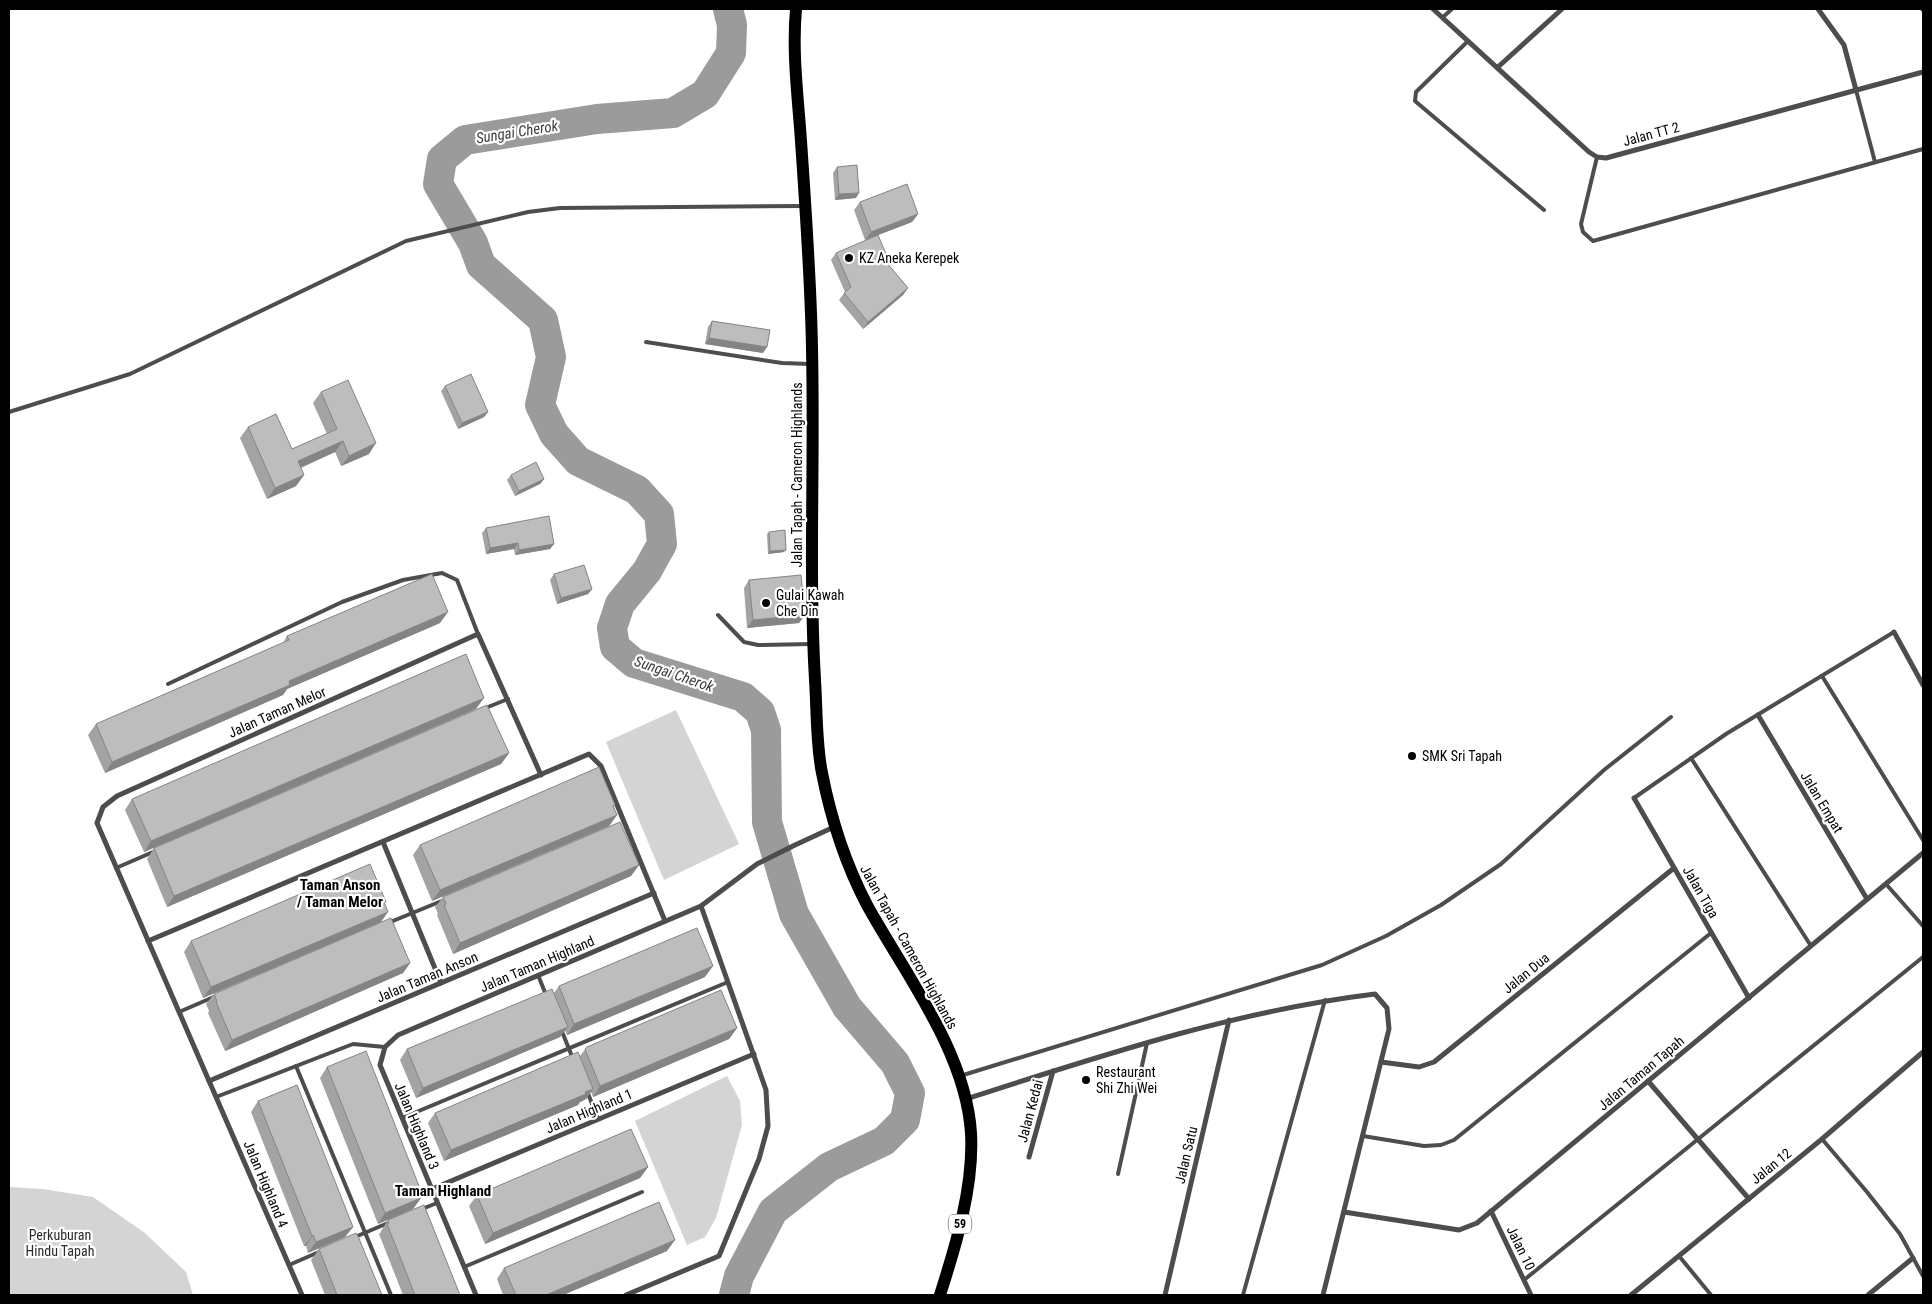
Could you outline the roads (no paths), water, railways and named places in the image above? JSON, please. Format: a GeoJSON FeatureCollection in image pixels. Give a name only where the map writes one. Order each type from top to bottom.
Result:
{"type":"FeatureCollection","features":[{"type":"Feature","properties":{"kind":"main road","name":"Jalan Tapah - Cameron Highlands"},"geometry":{"type":"LineString","coordinates":[[796,9],[794,40],[806,206],[812,364],[813,644],[821,770],[835,827],[847,863],[866,903],[931,1015],[960,1076],[966,1100],[971,1132],[969,1187],[940,1295]]}},
{"type":"Feature","properties":{"kind":"street"},"geometry":{"type":"LineString","coordinates":[[1433,9],[1589,152],[1597,157]]}},
{"type":"Feature","properties":{"kind":"street"},"geometry":{"type":"LineString","coordinates":[[1498,67],[1562,9]]}},
{"type":"Feature","properties":{"kind":"street"},"geometry":{"type":"LineString","coordinates":[[1818,9],[1844,45],[1856,90]]}},
{"type":"Feature","properties":{"kind":"street","name":"Jalan TT 2"},"geometry":{"type":"LineString","coordinates":[[1597,157],[1606,158],[1923,72]]}},
{"type":"Feature","properties":{"kind":"street"},"geometry":{"type":"LineString","coordinates":[[1894,632],[1923,685]]}},
{"type":"Feature","properties":{"kind":"street"},"geometry":{"type":"LineString","coordinates":[[478,634],[541,775]]}},
{"type":"Feature","properties":{"kind":"street","name":"Jalan Taman Melor"},"geometry":{"type":"LineString","coordinates":[[97,823],[103,807],[117,796],[478,634]]}},
{"type":"Feature","properties":{"kind":"street","name":"Jalan Empat"},"geometry":{"type":"LineString","coordinates":[[1758,715],[1867,900]]}},
{"type":"Feature","properties":{"kind":"street"},"geometry":{"type":"LineString","coordinates":[[148,941],[589,754],[601,766],[665,921]]}},
{"type":"Feature","properties":{"kind":"street","name":"Jalan Tiga"},"geometry":{"type":"LineString","coordinates":[[1634,798],[1749,998]]}},
{"type":"Feature","properties":{"kind":"street","name":"Jalan Highland 4"},"geometry":{"type":"LineString","coordinates":[[97,823],[302,1295]]}},
{"type":"Feature","properties":{"kind":"street","name":"Jalan Taman Highland"},"geometry":{"type":"LineString","coordinates":[[385,1047],[398,1035],[700,906],[757,864],[794,844],[835,827]]}},
{"type":"Feature","properties":{"kind":"street"},"geometry":{"type":"LineString","coordinates":[[383,842],[441,983]]}},
{"type":"Feature","properties":{"kind":"street","name":"Jalan Taman Tapah"},"geometry":{"type":"LineString","coordinates":[[1344,1212],[1459,1230],[1477,1223],[1923,853]]}},
{"type":"Feature","properties":{"kind":"street","name":"Jalan Dua"},"geometry":{"type":"LineString","coordinates":[[1381,1062],[1419,1067],[1434,1062],[1674,868]]}},
{"type":"Feature","properties":{"kind":"street","name":"Jalan Taman Anson"},"geometry":{"type":"LineString","coordinates":[[209,1081],[654,893]]}},
{"type":"Feature","properties":{"kind":"street"},"geometry":{"type":"LineString","coordinates":[[626,1295],[719,1256],[758,1159],[768,1126],[766,1090],[700,906]]}},
{"type":"Feature","properties":{"kind":"street"},"geometry":{"type":"LineString","coordinates":[[966,1100],[1052,1071],[1229,1020],[1325,1000],[1375,994],[1386,1008],[1389,1029],[1322,1295]]}},
{"type":"Feature","properties":{"kind":"street","name":"Jalan Satu"},"geometry":{"type":"LineString","coordinates":[[1164,1295],[1229,1020]]}},
{"type":"Feature","properties":{"kind":"street","name":"Jalan Highland 3"},"geometry":{"type":"LineString","coordinates":[[385,1047],[380,1065],[476,1295]]}},
{"type":"Feature","properties":{"kind":"street","name":"Jalan 12"},"geometry":{"type":"LineString","coordinates":[[1631,1295],[1749,1199],[1923,1052]]}},
{"type":"Feature","properties":{"kind":"street","name":"Jalan Highland 1"},"geometry":{"type":"LineString","coordinates":[[432,1189],[754,1054]]}},
{"type":"Feature","properties":{"kind":"street","name":"Jalan Kedai"},"geometry":{"type":"LineString","coordinates":[[1030,1157],[1052,1071]]}},
{"type":"Feature","properties":{"kind":"street"},"geometry":{"type":"LineString","coordinates":[[1648,1082],[1749,1199]]}},
{"type":"Feature","properties":{"kind":"street","name":"Jalan 10"},"geometry":{"type":"LineString","coordinates":[[1491,1211],[1531,1295]]}},
{"type":"Feature","properties":{"kind":"street"},"geometry":{"type":"LineString","coordinates":[[1868,1295],[1913,1258]]}},
{"type":"Feature","properties":{"kind":"lane"},"geometry":{"type":"LineString","coordinates":[[1443,17],[1452,9]]}},
{"type":"Feature","properties":{"kind":"lane"},"geometry":{"type":"LineString","coordinates":[[1468,41],[1416,92],[1415,101],[1544,210]]}},
{"type":"Feature","properties":{"kind":"lane"},"geometry":{"type":"LineString","coordinates":[[1856,90],[1875,162]]}},
{"type":"Feature","properties":{"kind":"lane"},"geometry":{"type":"LineString","coordinates":[[1597,157],[1581,224],[1583,232],[1593,241],[1923,149]]}},
{"type":"Feature","properties":{"kind":"lane"},"geometry":{"type":"LineString","coordinates":[[9,412],[130,374],[406,241],[528,212],[560,208],[806,206]]}},
{"type":"Feature","properties":{"kind":"lane"},"geometry":{"type":"LineString","coordinates":[[646,342],[782,363],[812,364]]}},
{"type":"Feature","properties":{"kind":"lane"},"geometry":{"type":"LineString","coordinates":[[168,684],[342,602],[403,580],[442,573],[457,580],[478,634]]}},
{"type":"Feature","properties":{"kind":"lane"},"geometry":{"type":"LineString","coordinates":[[718,615],[744,642],[758,645],[813,644]]}},
{"type":"Feature","properties":{"kind":"lane"},"geometry":{"type":"LineString","coordinates":[[1634,798],[1691,758],[1758,715],[1894,632]]}},
{"type":"Feature","properties":{"kind":"lane"},"geometry":{"type":"LineString","coordinates":[[1822,676],[1923,840]]}},
{"type":"Feature","properties":{"kind":"lane"},"geometry":{"type":"LineString","coordinates":[[480,711],[508,699]]}},
{"type":"Feature","properties":{"kind":"lane"},"geometry":{"type":"LineString","coordinates":[[960,1076],[1322,965],[1386,936],[1441,905],[1501,864],[1604,770],[1671,717]]}},
{"type":"Feature","properties":{"kind":"lane"},"geometry":{"type":"LineString","coordinates":[[1691,758],[1811,946]]}},
{"type":"Feature","properties":{"kind":"lane"},"geometry":{"type":"LineString","coordinates":[[616,827],[625,823]]}},
{"type":"Feature","properties":{"kind":"lane"},"geometry":{"type":"LineString","coordinates":[[116,868],[162,848]]}},
{"type":"Feature","properties":{"kind":"lane"},"geometry":{"type":"LineString","coordinates":[[1886,884],[1923,926]]}},
{"type":"Feature","properties":{"kind":"lane"},"geometry":{"type":"LineString","coordinates":[[385,924],[448,898]]}},
{"type":"Feature","properties":{"kind":"lane"},"geometry":{"type":"LineString","coordinates":[[1363,1136],[1424,1146],[1441,1145],[1454,1140],[1711,932]]}},
{"type":"Feature","properties":{"kind":"lane"},"geometry":{"type":"LineString","coordinates":[[1524,1280],[1923,957]]}},
{"type":"Feature","properties":{"kind":"lane"},"geometry":{"type":"LineString","coordinates":[[538,975],[550,1003]]}},
{"type":"Feature","properties":{"kind":"lane"},"geometry":{"type":"LineString","coordinates":[[402,1118],[728,982]]}},
{"type":"Feature","properties":{"kind":"lane"},"geometry":{"type":"LineString","coordinates":[[179,1012],[224,993]]}},
{"type":"Feature","properties":{"kind":"lane"},"geometry":{"type":"LineString","coordinates":[[1243,1295],[1325,1000]]}},
{"type":"Feature","properties":{"kind":"lane"},"geometry":{"type":"LineString","coordinates":[[557,1021],[576,1066]]}},
{"type":"Feature","properties":{"kind":"lane"},"geometry":{"type":"LineString","coordinates":[[1118,1174],[1147,1043]]}},
{"type":"Feature","properties":{"kind":"lane"},"geometry":{"type":"LineString","coordinates":[[216,1097],[353,1044],[385,1047]]}},
{"type":"Feature","properties":{"kind":"lane"},"geometry":{"type":"LineString","coordinates":[[296,1066],[391,1295]]}},
{"type":"Feature","properties":{"kind":"lane"},"geometry":{"type":"LineString","coordinates":[[584,1084],[598,1119]]}},
{"type":"Feature","properties":{"kind":"lane"},"geometry":{"type":"LineString","coordinates":[[1822,1138],[1900,1234],[1923,1276]]}},
{"type":"Feature","properties":{"kind":"lane"},"geometry":{"type":"LineString","coordinates":[[464,1267],[642,1192]]}},
{"type":"Feature","properties":{"kind":"lane"},"geometry":{"type":"LineString","coordinates":[[419,1210],[437,1203]]}},
{"type":"Feature","properties":{"kind":"lane"},"geometry":{"type":"LineString","coordinates":[[348,1240],[392,1222]]}},
{"type":"Feature","properties":{"kind":"lane"},"geometry":{"type":"LineString","coordinates":[[288,1265],[323,1251]]}},
{"type":"Feature","properties":{"kind":"lane"},"geometry":{"type":"LineString","coordinates":[[1679,1256],[1711,1295]]}},
{"type":"Feature","properties":{"kind":"waterway","name":"Sungai Cherok"},"geometry":{"type":"LineString","coordinates":[[728,9],[732,25],[731,53],[705,94],[673,113],[597,119],[465,140],[442,159],[438,184],[473,243],[481,265],[543,320],[551,357],[540,405],[554,434],[578,461],[637,490],[659,514],[662,544],[647,571],[620,604],[612,628],[615,647],[634,663],[743,697],[760,712],[766,730],[767,822],[794,914],[847,1007],[895,1063],[910,1093],[905,1120],[884,1141],[829,1167],[773,1211],[739,1276],[734,1295]]}},
{"type":"Feature","properties":{"kind":"place","name":"KZ Aneka Kerepek"},"geometry":{"type":"Point","coordinates":[849,258]}},
{"type":"Feature","properties":{"kind":"place","name":"Gulai Kawah Che Din"},"geometry":{"type":"Point","coordinates":[766,603]}},
{"type":"Feature","properties":{"kind":"place","name":"SMK Sri Tapah"},"geometry":{"type":"Point","coordinates":[1412,756]}},
{"type":"Feature","properties":{"kind":"place","name":"Restaurant Shi Zhi Wei"},"geometry":{"type":"Point","coordinates":[1086,1080]}},
{"type":"Feature","properties":{"kind":"district","name":"Taman Anson / Taman Melor"},"geometry":{"type":"Point","coordinates":[340,894]}},
{"type":"Feature","properties":{"kind":"district","name":"Taman Highland"},"geometry":{"type":"Point","coordinates":[443,1191]}},
{"type":"Feature","properties":{"kind":"park label","name":"Perkuburan Hindu Tapah"},"geometry":{"type":"Point","coordinates":[60,1244]}}]}
